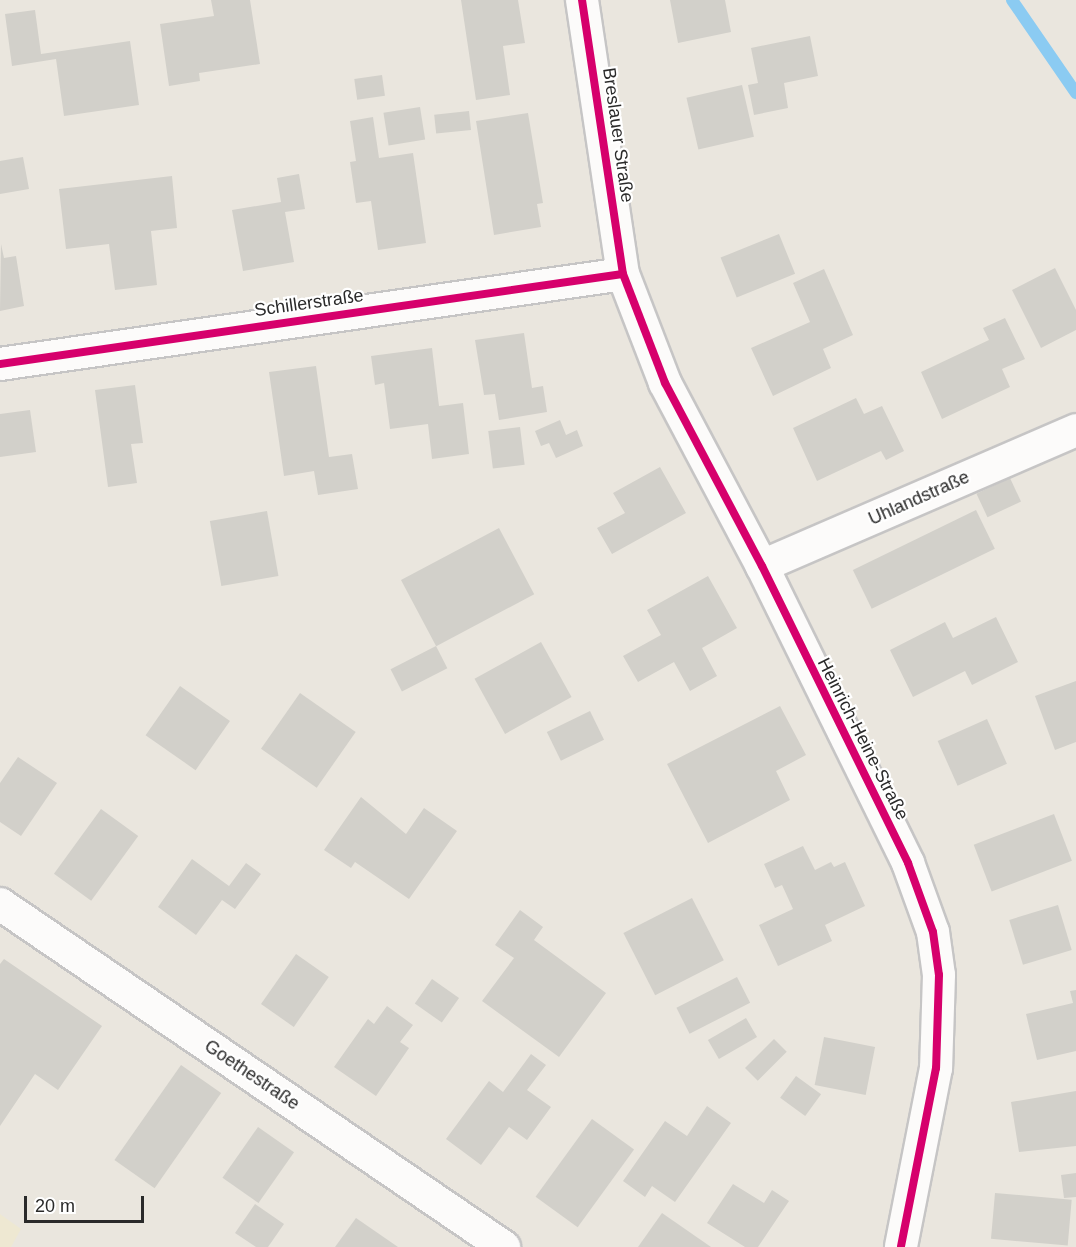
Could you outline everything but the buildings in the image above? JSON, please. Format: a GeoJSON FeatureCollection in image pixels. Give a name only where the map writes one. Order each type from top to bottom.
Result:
{"type":"FeatureCollection","features":[{"type":"Feature","properties":{"kind":"street","name":"Breslauer Straße"},"geometry":{"type":"LineString","coordinates":[[582,0],[623,274]]}},
{"type":"Feature","properties":{"kind":"street","name":"Schillerstraße"},"geometry":{"type":"LineString","coordinates":[[0,364],[623,274]]}},
{"type":"Feature","properties":{"kind":"street","name":"Heinrich-Heine-Straße"},"geometry":{"type":"LineString","coordinates":[[623,274],[665,382],[762,566],[908,862],[933,932],[939,975],[936,1068],[901,1247]]}},
{"type":"Feature","properties":{"kind":"street","name":"Uhlandstraße"},"geometry":{"type":"LineString","coordinates":[[762,566],[1076,430]]}},
{"type":"Feature","properties":{"kind":"street","name":"Goethestraße"},"geometry":{"type":"LineString","coordinates":[[0,904],[504,1247]]}},
{"type":"Feature","properties":{"kind":"shaded area"},"geometry":{"type":"Polygon","coordinates":[[[0,1214],[21,1229],[11,1247],[0,1247],[0,1214]]]}},
{"type":"Feature","properties":{"kind":"waterway"},"geometry":{"type":"LineString","coordinates":[[1012,0],[1076,93]]}},
{"type":"Feature","properties":{"kind":"cycle path"},"geometry":{"type":"LineString","coordinates":[[582,0],[623,274],[665,383],[762,566],[908,863],[933,932],[939,975],[936,1068],[901,1247]]}},
{"type":"Feature","properties":{"kind":"cycle path"},"geometry":{"type":"LineString","coordinates":[[0,364],[623,274]]}}]}
